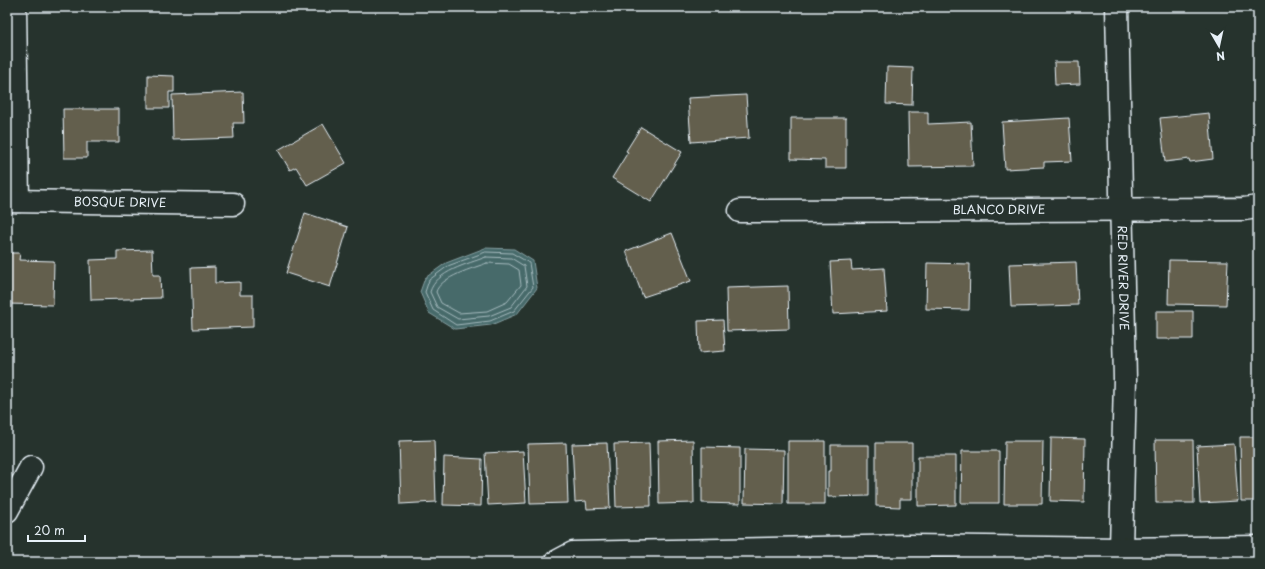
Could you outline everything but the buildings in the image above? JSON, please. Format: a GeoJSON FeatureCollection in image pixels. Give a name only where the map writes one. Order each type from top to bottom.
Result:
{"type":"FeatureCollection","features":[{"type":"Feature","properties":{"kind":"street"},"geometry":{"type":"LineString","coordinates":[[12,201],[15,7]]}},
{"type":"Feature","properties":{"kind":"street","name":"RED RIVER DRIVE"},"geometry":{"type":"LineString","coordinates":[[1117,7],[1125,379],[1121,549]]}},
{"type":"Feature","properties":{"kind":"street","name":"BOSQUE DRIVE"},"geometry":{"type":"LineString","coordinates":[[12,201],[233,204]]}},
{"type":"Feature","properties":{"kind":"street","name":"BLANCO DRIVE"},"geometry":{"type":"LineString","coordinates":[[740,211],[1244,209],[1258,207]]}},
{"type":"Feature","properties":{"kind":"street"},"geometry":{"type":"LineString","coordinates":[[7,511],[31,467]]}},
{"type":"Feature","properties":{"kind":"street"},"geometry":{"type":"LineString","coordinates":[[556,562],[573,553],[910,546],[1121,549],[1258,547]]}},
{"type":"Feature","properties":{"kind":"water"},"geometry":{"type":"Polygon","coordinates":[[[485,248],[514,249],[533,261],[537,288],[517,314],[491,325],[455,329],[429,313],[420,292],[425,278],[446,263],[485,248]]]}}]}
